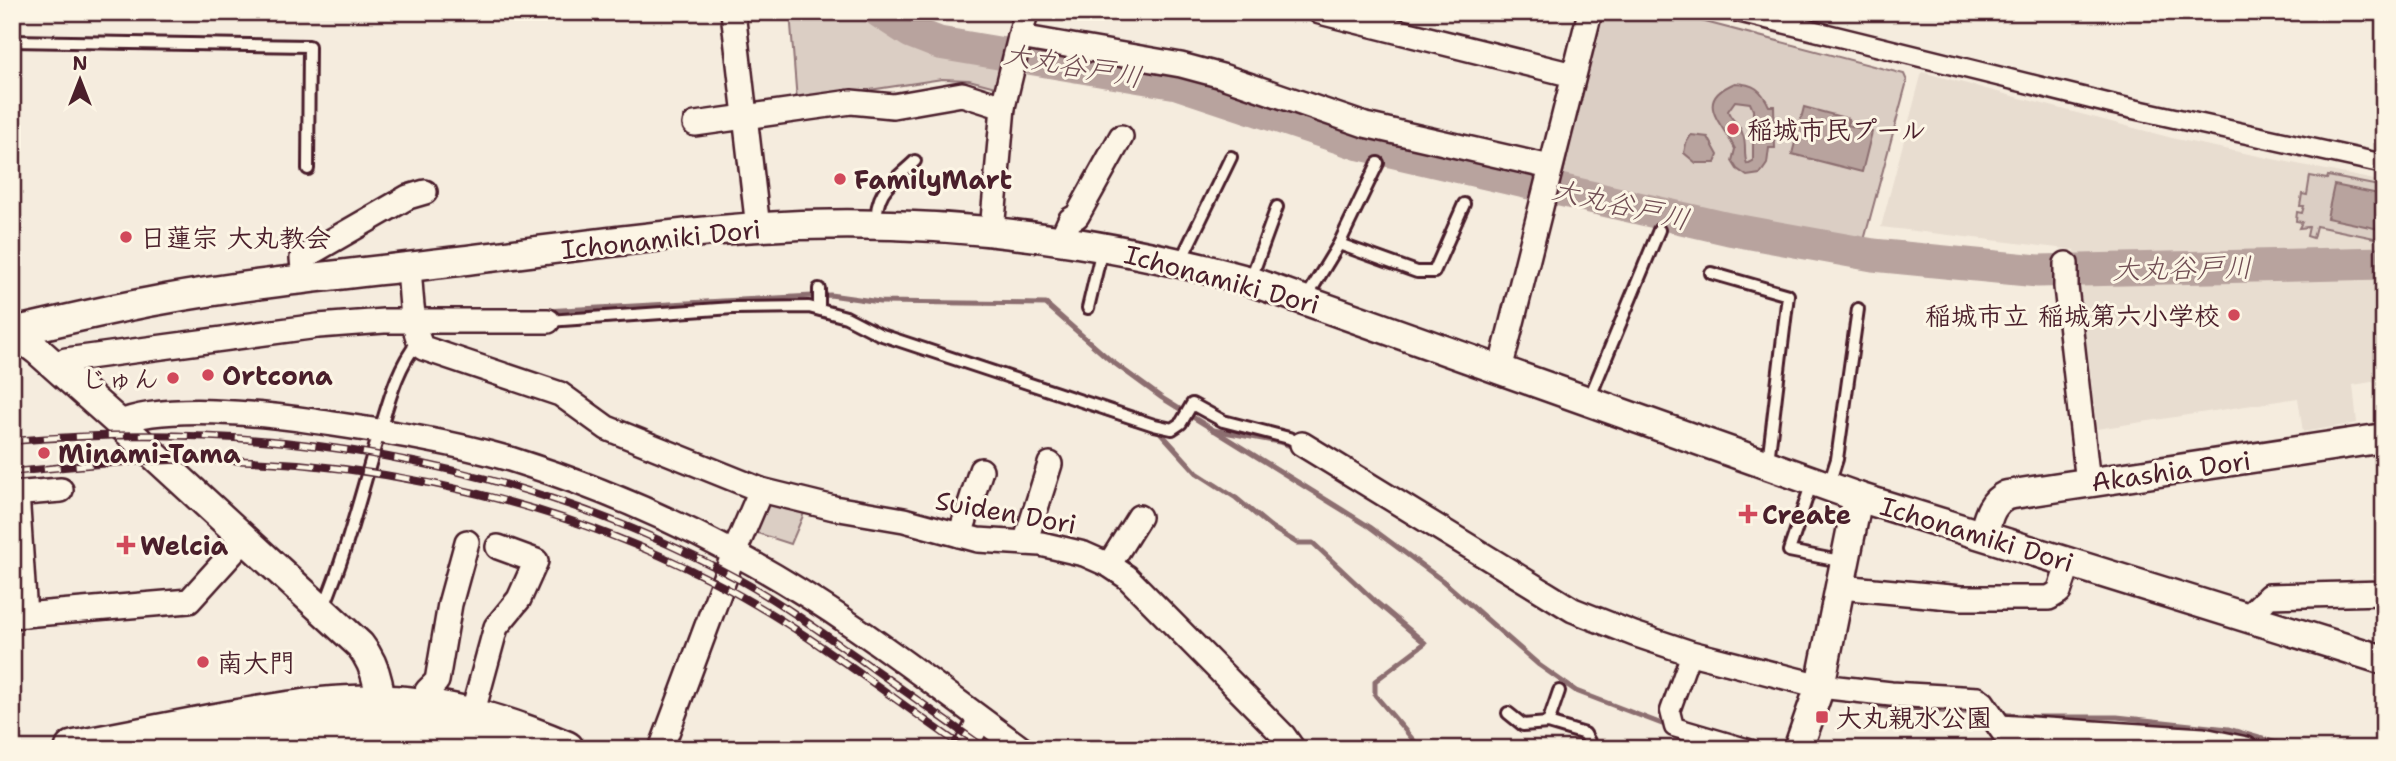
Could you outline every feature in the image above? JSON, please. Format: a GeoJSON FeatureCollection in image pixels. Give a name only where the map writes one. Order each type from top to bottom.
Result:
{"type":"FeatureCollection","features":[{"type":"Feature","properties":{"kind":"main road"},"geometry":{"type":"LineString","coordinates":[[73,749],[315,705],[382,717],[417,733],[494,749]]}},
{"type":"Feature","properties":{"kind":"main road"},"geometry":{"type":"LineString","coordinates":[[209,749],[266,738],[319,740],[382,717],[425,706],[472,715],[566,749]]}},
{"type":"Feature","properties":{"kind":"street"},"geometry":{"type":"LineString","coordinates":[[733,12],[758,228]]}},
{"type":"Feature","properties":{"kind":"street"},"geometry":{"type":"LineString","coordinates":[[992,231],[1003,107],[1026,12]]}},
{"type":"Feature","properties":{"kind":"street"},"geometry":{"type":"LineString","coordinates":[[1320,12],[1573,75]]}},
{"type":"Feature","properties":{"kind":"street"},"geometry":{"type":"LineString","coordinates":[[1500,370],[1590,12]]}},
{"type":"Feature","properties":{"kind":"street"},"geometry":{"type":"LineString","coordinates":[[1738,12],[2115,105],[2384,164]]}},
{"type":"Feature","properties":{"kind":"street"},"geometry":{"type":"LineString","coordinates":[[1018,47],[1181,65],[1222,76],[1365,125],[1550,172]]}},
{"type":"Feature","properties":{"kind":"street"},"geometry":{"type":"LineString","coordinates":[[695,124],[850,103],[893,106],[962,94],[1003,107]]}},
{"type":"Feature","properties":{"kind":"street"},"geometry":{"type":"LineString","coordinates":[[1060,240],[1070,220],[1077,216],[1121,137]]}},
{"type":"Feature","properties":{"kind":"street"},"geometry":{"type":"LineString","coordinates":[[304,281],[302,258],[408,197],[425,192]]}},
{"type":"Feature","properties":{"kind":"street","name":"Ichonamiki Dori"},"geometry":{"type":"LineString","coordinates":[[12,332],[162,299],[722,230],[876,225],[992,231],[1060,240],[1180,263],[1250,281],[1858,497],[2384,660]]}},
{"type":"Feature","properties":{"kind":"street"},"geometry":{"type":"LineString","coordinates":[[2066,264],[2066,287],[2088,482]]}},
{"type":"Feature","properties":{"kind":"street"},"geometry":{"type":"LineString","coordinates":[[409,267],[415,320]]}},
{"type":"Feature","properties":{"kind":"street"},"geometry":{"type":"LineString","coordinates":[[59,371],[66,360],[318,326],[415,320],[548,321]]}},
{"type":"Feature","properties":{"kind":"street","name":"Suiden Dori"},"geometry":{"type":"LineString","coordinates":[[415,320],[423,348],[560,394],[607,428],[761,490],[834,508],[904,520],[978,540],[1025,543],[1084,554],[1109,565],[1127,577],[1293,749]]}},
{"type":"Feature","properties":{"kind":"street"},"geometry":{"type":"LineString","coordinates":[[12,332],[119,423],[368,656],[379,679],[382,717]]}},
{"type":"Feature","properties":{"kind":"street"},"geometry":{"type":"LineString","coordinates":[[119,423],[150,414],[214,413],[295,418],[413,435],[522,463],[633,504],[734,553],[869,637],[1021,749]]}},
{"type":"Feature","properties":{"kind":"street","name":"Akashia Dori"},"geometry":{"type":"LineString","coordinates":[[1983,536],[1992,508],[1998,500],[2007,495],[2384,438]]}},
{"type":"Feature","properties":{"kind":"street"},"geometry":{"type":"LineString","coordinates":[[1302,444],[1573,610],[1688,661],[1820,686],[1891,694],[1969,697],[1992,716],[2015,749]]}},
{"type":"Feature","properties":{"kind":"street"},"geometry":{"type":"LineString","coordinates":[[1025,543],[1050,464]]}},
{"type":"Feature","properties":{"kind":"street"},"geometry":{"type":"LineString","coordinates":[[960,536],[981,470]]}},
{"type":"Feature","properties":{"kind":"street"},"geometry":{"type":"LineString","coordinates":[[61,490],[14,494],[19,615],[189,601],[245,539]]}},
{"type":"Feature","properties":{"kind":"street"},"geometry":{"type":"LineString","coordinates":[[640,749],[660,749],[734,553],[761,490]]}},
{"type":"Feature","properties":{"kind":"street"},"geometry":{"type":"LineString","coordinates":[[1798,749],[1820,686],[1858,497]]}},
{"type":"Feature","properties":{"kind":"street"},"geometry":{"type":"LineString","coordinates":[[1109,565],[1139,517]]}},
{"type":"Feature","properties":{"kind":"street"},"geometry":{"type":"LineString","coordinates":[[425,706],[428,691],[437,681],[450,604],[467,542]]}},
{"type":"Feature","properties":{"kind":"street"},"geometry":{"type":"LineString","coordinates":[[472,715],[496,627],[519,599],[536,561],[498,547]]}},
{"type":"Feature","properties":{"kind":"street"},"geometry":{"type":"LineString","coordinates":[[1842,574],[1961,598],[2049,598],[2059,592],[2069,563]]}},
{"type":"Feature","properties":{"kind":"street"},"geometry":{"type":"LineString","coordinates":[[2249,617],[2269,596],[2384,593]]}},
{"type":"Feature","properties":{"kind":"street"},"geometry":{"type":"LineString","coordinates":[[1688,661],[1670,712],[1674,727],[1749,749]]}},
{"type":"Feature","properties":{"kind":"street"},"geometry":{"type":"LineString","coordinates":[[1992,716],[2234,744],[2246,749]]}},
{"type":"Feature","properties":{"kind":"street"},"geometry":{"type":"LineString","coordinates":[[965,749],[981,719]]}},
{"type":"Feature","properties":{"kind":"lane"},"geometry":{"type":"LineString","coordinates":[[12,41],[309,46],[309,169]]}},
{"type":"Feature","properties":{"kind":"lane"},"geometry":{"type":"LineString","coordinates":[[1180,263],[1231,157]]}},
{"type":"Feature","properties":{"kind":"lane"},"geometry":{"type":"LineString","coordinates":[[876,225],[876,206],[880,195],[915,161]]}},
{"type":"Feature","properties":{"kind":"lane"},"geometry":{"type":"LineString","coordinates":[[1305,300],[1339,244],[1378,163]]}},
{"type":"Feature","properties":{"kind":"lane"},"geometry":{"type":"LineString","coordinates":[[1339,244],[1417,272],[1434,272],[1464,204]]}},
{"type":"Feature","properties":{"kind":"lane"},"geometry":{"type":"LineString","coordinates":[[1250,281],[1278,207]]}},
{"type":"Feature","properties":{"kind":"lane"},"geometry":{"type":"LineString","coordinates":[[1588,401],[1659,230]]}},
{"type":"Feature","properties":{"kind":"lane"},"geometry":{"type":"LineString","coordinates":[[1088,308],[1103,247]]}},
{"type":"Feature","properties":{"kind":"lane"},"geometry":{"type":"LineString","coordinates":[[1711,274],[1788,295],[1767,465]]}},
{"type":"Feature","properties":{"kind":"lane"},"geometry":{"type":"LineString","coordinates":[[818,289],[819,306]]}},
{"type":"Feature","properties":{"kind":"lane"},"geometry":{"type":"LineString","coordinates":[[548,321],[733,308],[819,306],[879,334],[1125,417],[1172,429],[1181,423],[1192,404],[1223,421],[1289,438],[1302,444]]}},
{"type":"Feature","properties":{"kind":"lane"},"geometry":{"type":"LineString","coordinates":[[1842,574],[1788,551],[1820,484],[1837,459],[1858,309]]}},
{"type":"Feature","properties":{"kind":"lane"},"geometry":{"type":"LineString","coordinates":[[322,611],[352,530],[396,381],[408,355],[415,320]]}},
{"type":"Feature","properties":{"kind":"lane"},"geometry":{"type":"LineString","coordinates":[[1548,723],[1559,691]]}},
{"type":"Feature","properties":{"kind":"lane"},"geometry":{"type":"LineString","coordinates":[[1508,713],[1522,724],[1548,723],[1585,734],[1593,749]]}},
{"type":"Feature","properties":{"kind":"shaded area"},"geometry":{"type":"Polygon","coordinates":[[[790,12],[870,12],[912,39],[946,51],[1003,61],[999,88],[969,80],[942,79],[797,101],[790,12]]]}},
{"type":"Feature","properties":{"kind":"shaded area","name":"稲城市民プール"},"geometry":{"type":"Polygon","coordinates":[[[1599,12],[1667,12],[1904,74],[1907,81],[1863,244],[1562,178],[1599,12]]]}},
{"type":"Feature","properties":{"kind":"shaded area","name":"稲城市立 稲城第六小学校"},"geometry":{"type":"Polygon","coordinates":[[[1922,72],[2176,139],[2384,182],[2384,380],[2353,385],[2357,423],[2303,432],[2298,398],[2097,429],[2075,250],[1881,227],[1922,72]]]}},
{"type":"Feature","properties":{"kind":"shaded area"},"geometry":{"type":"Polygon","coordinates":[[[1735,83],[1747,85],[1756,88],[1769,106],[1774,106],[1775,148],[1769,148],[1767,164],[1760,174],[1747,176],[1737,169],[1732,161],[1735,149],[1714,113],[1715,97],[1735,83]],[[1735,101],[1728,111],[1743,135],[1747,164],[1753,161],[1753,110],[1750,103],[1735,101]]]}},
{"type":"Feature","properties":{"kind":"shaded area"},"geometry":{"type":"Polygon","coordinates":[[[1804,107],[1849,119],[1848,125],[1872,132],[1862,172],[1792,154],[1804,107]]]}},
{"type":"Feature","properties":{"kind":"shaded area"},"geometry":{"type":"Polygon","coordinates":[[[1691,135],[1708,137],[1718,155],[1715,163],[1696,163],[1684,153],[1691,135]]]}},
{"type":"Feature","properties":{"kind":"shaded area"},"geometry":{"type":"Polygon","coordinates":[[[2310,176],[2327,179],[2328,176],[2384,187],[2384,240],[2316,226],[2313,238],[2307,236],[2309,227],[2299,228],[2302,222],[2296,221],[2297,212],[2302,213],[2302,194],[2307,195],[2310,176]]]}},
{"type":"Feature","properties":{"kind":"shaded area"},"geometry":{"type":"Polygon","coordinates":[[[2334,185],[2384,195],[2384,230],[2327,218],[2334,185]]]}},
{"type":"Feature","properties":{"kind":"shaded area"},"geometry":{"type":"Polygon","coordinates":[[[766,501],[805,511],[791,544],[751,531],[766,501]]]}},
{"type":"Feature","properties":{"kind":"waterway","name":"大丸谷戸川"},"geometry":{"type":"LineString","coordinates":[[880,12],[911,32],[939,43],[1177,83],[1360,144],[1729,229],[1873,255],[2038,271],[2384,263]]}},
{"type":"Feature","properties":{"kind":"waterway"},"geometry":{"type":"LineString","coordinates":[[545,311],[830,295],[880,302],[1046,304],[1110,360],[1162,398],[1370,527],[1443,581],[1539,665],[1576,691],[1662,724]]}},
{"type":"Feature","properties":{"kind":"waterway"},"geometry":{"type":"LineString","coordinates":[[1018,385],[1058,398]]}},
{"type":"Feature","properties":{"kind":"waterway"},"geometry":{"type":"LineString","coordinates":[[1104,414],[1134,424]]}},
{"type":"Feature","properties":{"kind":"waterway"},"geometry":{"type":"LineString","coordinates":[[1154,429],[1159,431],[1197,473],[1236,498],[1271,527],[1297,543],[1313,543],[1425,643],[1375,681],[1375,695],[1421,749]]}},
{"type":"Feature","properties":{"kind":"waterway"},"geometry":{"type":"LineString","coordinates":[[1213,430],[1279,442],[1296,448]]}},
{"type":"Feature","properties":{"kind":"waterway"},"geometry":{"type":"LineString","coordinates":[[1568,619],[1623,642]]}},
{"type":"Feature","properties":{"kind":"waterway"},"geometry":{"type":"LineString","coordinates":[[1719,672],[1754,680]]}},
{"type":"Feature","properties":{"kind":"waterway"},"geometry":{"type":"LineString","coordinates":[[1863,702],[1895,709],[1982,713]]}},
{"type":"Feature","properties":{"kind":"waterway"},"geometry":{"type":"LineString","coordinates":[[1999,714],[2033,717],[2117,717],[2228,729],[2297,749]]}},
{"type":"Feature","properties":{"kind":"railway"},"geometry":{"type":"LineString","coordinates":[[12,441],[106,436],[200,436],[293,443],[386,456],[476,476],[566,503],[653,537],[754,588],[986,749]]}},
{"type":"Feature","properties":{"kind":"railway"},"geometry":{"type":"LineString","coordinates":[[12,472],[144,461],[289,463],[362,471],[506,501],[576,523],[644,549],[743,597],[808,638],[966,749]]}},
{"type":"Feature","properties":{"kind":"place","name":"稲城市民プール"},"geometry":{"type":"Point","coordinates":[1733,129]}},
{"type":"Feature","properties":{"kind":"place","name":"FamilyMart"},"geometry":{"type":"Point","coordinates":[840,179]}},
{"type":"Feature","properties":{"kind":"place","name":"日蓮宗 大丸教会"},"geometry":{"type":"Point","coordinates":[126,237]}},
{"type":"Feature","properties":{"kind":"place","name":"稲城市立 稲城第六小学校"},"geometry":{"type":"Point","coordinates":[2234,315]}},
{"type":"Feature","properties":{"kind":"place","name":"Ortcona"},"geometry":{"type":"Point","coordinates":[208,375]}},
{"type":"Feature","properties":{"kind":"place","name":"じゅん"},"geometry":{"type":"Point","coordinates":[173,378]}},
{"type":"Feature","properties":{"kind":"place","name":"Minami-Tama"},"geometry":{"type":"Point","coordinates":[44,453]}},
{"type":"Feature","properties":{"kind":"place","name":"Create"},"geometry":{"type":"Point","coordinates":[1748,514]}},
{"type":"Feature","properties":{"kind":"place","name":"Welcia"},"geometry":{"type":"Point","coordinates":[126,545]}},
{"type":"Feature","properties":{"kind":"place","name":"南大門"},"geometry":{"type":"Point","coordinates":[203,662]}},
{"type":"Feature","properties":{"kind":"place","name":"大丸親水公園"},"geometry":{"type":"Point","coordinates":[1822,717]}}]}
